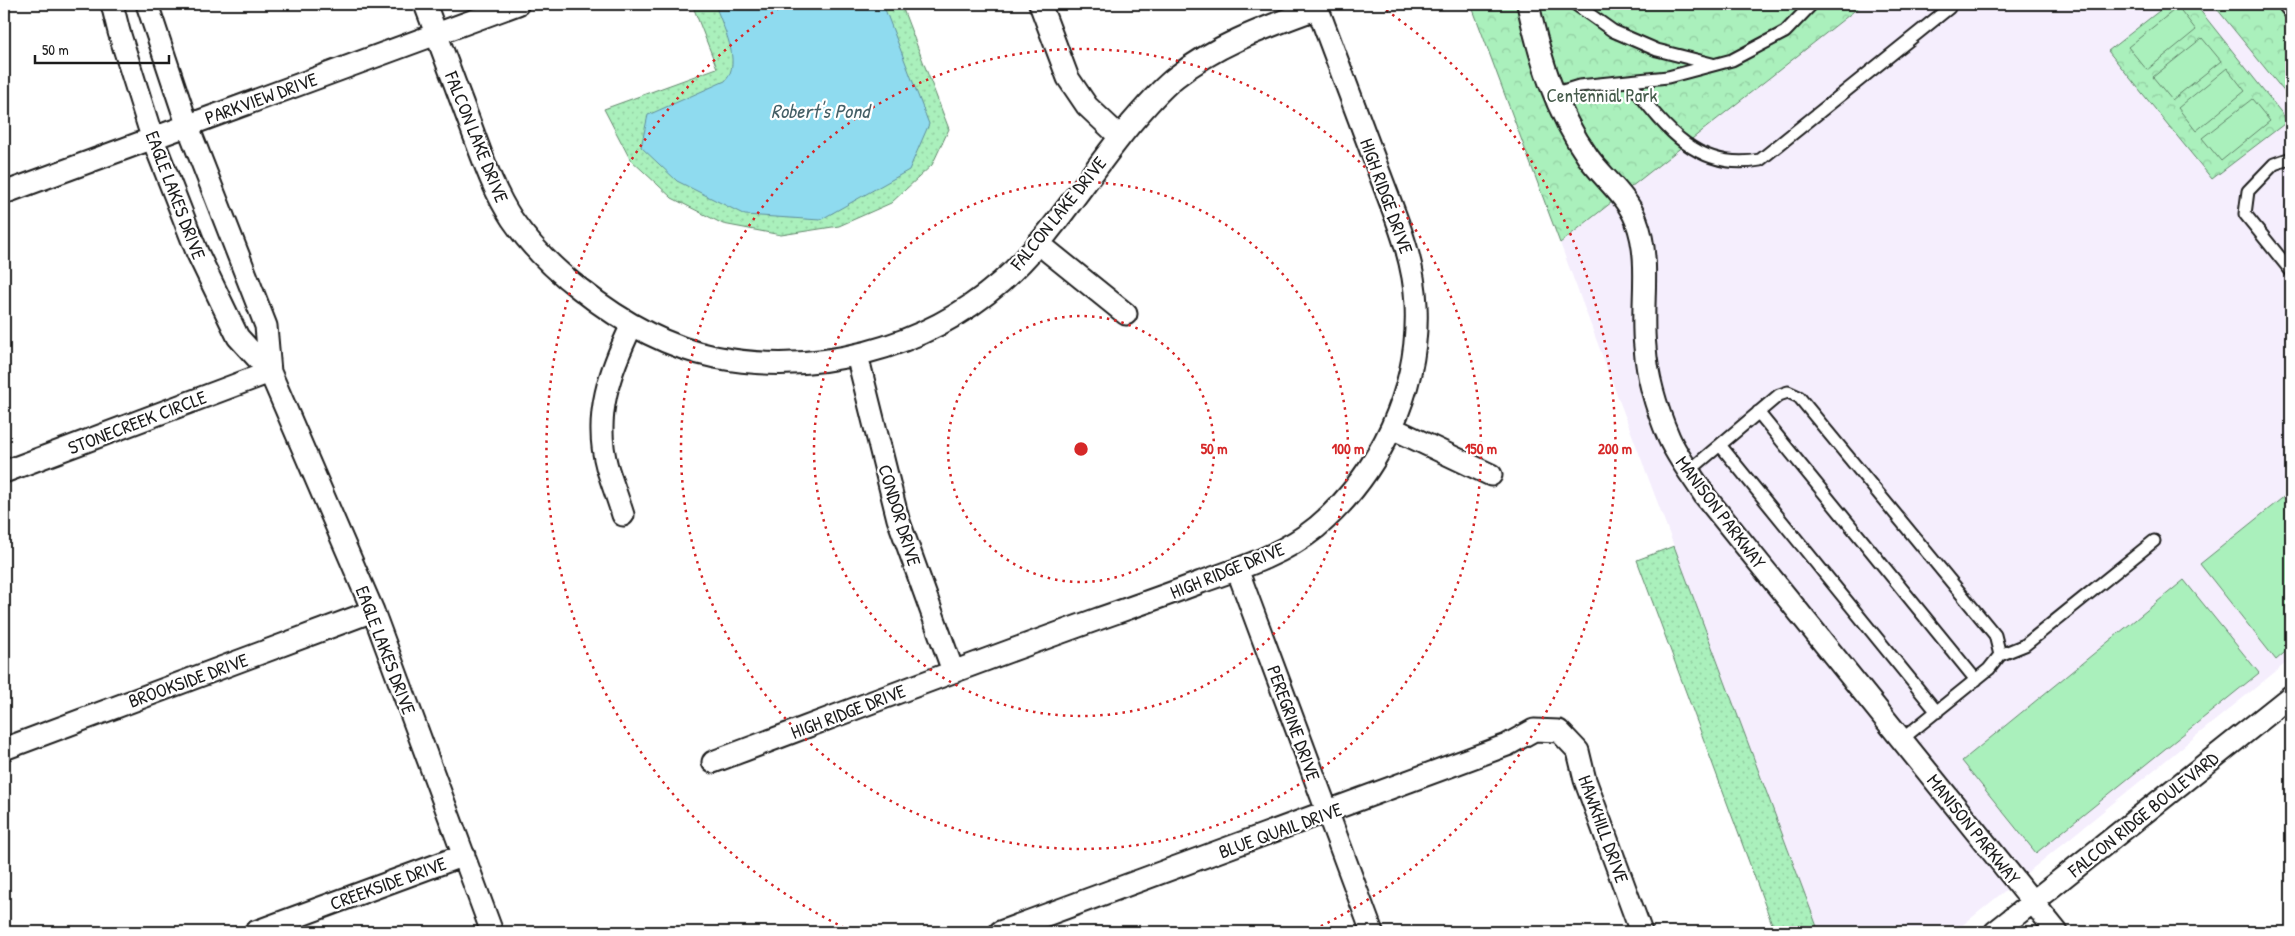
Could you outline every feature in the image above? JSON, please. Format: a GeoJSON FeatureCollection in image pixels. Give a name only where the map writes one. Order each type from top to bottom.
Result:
{"type":"FeatureCollection","features":[{"type":"Feature","properties":{"kind":"street","name":"EAGLE LAKES DRIVE"},"geometry":{"type":"LineString","coordinates":[[112,4],[152,137],[197,252],[238,337],[270,372]]}},
{"type":"Feature","properties":{"kind":"street","name":"EAGLE LAKES DRIVE"},"geometry":{"type":"LineString","coordinates":[[147,4],[187,124],[266,326],[270,372],[372,611],[492,932]]}},
{"type":"Feature","properties":{"kind":"street","name":"FALCON LAKE DRIVE"},"geometry":{"type":"LineString","coordinates":[[425,4],[492,184],[512,219],[565,278],[595,302],[632,325],[669,342],[714,357],[793,364],[857,355],[918,336],[965,309],[1002,281],[1038,244],[1120,137],[1151,100],[1174,78],[1210,52],[1317,6]]}},
{"type":"Feature","properties":{"kind":"street","name":"PARKVIEW DRIVE"},"geometry":{"type":"LineString","coordinates":[[4,193],[187,124],[518,4]]}},
{"type":"Feature","properties":{"kind":"street"},"geometry":{"type":"LineString","coordinates":[[1040,4],[1068,78],[1088,106],[1120,137]]}},
{"type":"Feature","properties":{"kind":"street","name":"MANISON PARKWAY"},"geometry":{"type":"LineString","coordinates":[[1528,4],[1539,52],[1553,94],[1567,124],[1589,158],[1616,188],[1635,218],[1644,247],[1644,347],[1651,386],[1669,438],[1705,496],[2057,932]]}},
{"type":"Feature","properties":{"kind":"street","name":"HIGH RIDGE DRIVE"},"geometry":{"type":"LineString","coordinates":[[713,762],[953,671],[1237,569],[1283,549],[1315,528],[1348,496],[1372,464],[1392,428],[1407,386],[1415,345],[1416,308],[1413,269],[1400,229],[1317,6]]}},
{"type":"Feature","properties":{"kind":"street"},"geometry":{"type":"LineString","coordinates":[[1038,244],[1126,314]]}},
{"type":"Feature","properties":{"kind":"street"},"geometry":{"type":"LineString","coordinates":[[624,515],[607,466],[601,429],[604,394],[616,359],[632,325]]}},
{"type":"Feature","properties":{"kind":"street","name":"CONDOR DRIVE"},"geometry":{"type":"LineString","coordinates":[[857,355],[898,519],[953,671]]}},
{"type":"Feature","properties":{"kind":"street","name":"STONECREEK CIRCLE"},"geometry":{"type":"LineString","coordinates":[[4,472],[270,372]]}},
{"type":"Feature","properties":{"kind":"street"},"geometry":{"type":"LineString","coordinates":[[1392,428],[1491,474]]}},
{"type":"Feature","properties":{"kind":"street","name":"PEREGRINE DRIVE"},"geometry":{"type":"LineString","coordinates":[[1237,569],[1372,932]]}},
{"type":"Feature","properties":{"kind":"street","name":"BROOKSIDE DRIVE"},"geometry":{"type":"LineString","coordinates":[[4,748],[372,611]]}},
{"type":"Feature","properties":{"kind":"street","name":"FALCON RIDGE BOULEVARD"},"geometry":{"type":"LineString","coordinates":[[1995,932],[2291,696]]}},
{"type":"Feature","properties":{"kind":"street","name":"BLUE QUAIL DRIVE"},"geometry":{"type":"LineString","coordinates":[[1000,932],[1327,813],[1507,745],[1534,730],[1559,731]]}},
{"type":"Feature","properties":{"kind":"street","name":"HAWKHILL DRIVE"},"geometry":{"type":"LineString","coordinates":[[1559,731],[1578,751],[1585,780],[1641,932]]}},
{"type":"Feature","properties":{"kind":"street","name":"CREEKSIDE DRIVE"},"geometry":{"type":"LineString","coordinates":[[255,932],[464,855]]}},
{"type":"Feature","properties":{"kind":"lane"},"geometry":{"type":"LineString","coordinates":[[1575,4],[1613,31],[1658,50],[1714,64]]}},
{"type":"Feature","properties":{"kind":"lane"},"geometry":{"type":"LineString","coordinates":[[1553,94],[1579,86],[1668,77],[1732,60],[1785,32],[1812,4]]}},
{"type":"Feature","properties":{"kind":"lane"},"geometry":{"type":"LineString","coordinates":[[1629,81],[1664,126],[1689,146],[1712,156],[1741,164],[1760,160],[1949,8],[1950,4]]}},
{"type":"Feature","properties":{"kind":"lane"},"geometry":{"type":"LineString","coordinates":[[2283,4],[2291,14]]}},
{"type":"Feature","properties":{"kind":"lane"},"geometry":{"type":"LineString","coordinates":[[2291,158],[2274,164],[2248,191],[2244,214],[2291,271]]}},
{"type":"Feature","properties":{"kind":"lane"},"geometry":{"type":"LineString","coordinates":[[1689,471],[1779,395],[1788,392],[1799,397],[1995,635],[2000,655]]}},
{"type":"Feature","properties":{"kind":"lane"},"geometry":{"type":"LineString","coordinates":[[1758,412],[1976,680]]}},
{"type":"Feature","properties":{"kind":"lane"},"geometry":{"type":"LineString","coordinates":[[1720,445],[1937,712]]}},
{"type":"Feature","properties":{"kind":"lane"},"geometry":{"type":"LineString","coordinates":[[1901,740],[1989,669],[2000,655],[2025,645],[2154,541]]}},
{"type":"Feature","properties":{"kind":"shaded area"},"geometry":{"type":"Polygon","coordinates":[[[1863,4],[2213,4],[2291,100],[2291,659],[1954,932],[1819,932],[1560,243],[1863,4]]]}},
{"type":"Feature","properties":{"kind":"green space"},"geometry":{"type":"Polygon","coordinates":[[[692,4],[901,4],[949,129],[932,165],[891,203],[839,226],[781,235],[723,224],[672,198],[630,159],[604,109],[717,68],[692,4]]]}},
{"type":"Feature","properties":{"kind":"green space","name":"Centennial Park"},"geometry":{"type":"Polygon","coordinates":[[[1471,4],[1863,4],[1560,243],[1471,4]]]}},
{"type":"Feature","properties":{"kind":"green space"},"geometry":{"type":"Polygon","coordinates":[[[2168,4],[2195,4],[2288,121],[2212,179],[2108,51],[2168,4]]]}},
{"type":"Feature","properties":{"kind":"green space"},"geometry":{"type":"Polygon","coordinates":[[[2213,4],[2291,4],[2291,100],[2213,4]]]}},
{"type":"Feature","properties":{"kind":"green space"},"geometry":{"type":"Polygon","coordinates":[[[2178,7],[2196,30],[2147,70],[2128,47],[2178,7]]]}},
{"type":"Feature","properties":{"kind":"green space"},"geometry":{"type":"Polygon","coordinates":[[[2202,38],[2221,61],[2172,100],[2153,77],[2202,38]]]}},
{"type":"Feature","properties":{"kind":"green space"},"geometry":{"type":"Polygon","coordinates":[[[2227,68],[2245,91],[2196,131],[2178,108],[2227,68]]]}},
{"type":"Feature","properties":{"kind":"green space"},"geometry":{"type":"Polygon","coordinates":[[[2252,99],[2270,121],[2221,161],[2202,138],[2252,99]]]}},
{"type":"Feature","properties":{"kind":"green space"},"geometry":{"type":"Polygon","coordinates":[[[2291,491],[2291,647],[2276,660],[2200,564],[2291,491]]]}},
{"type":"Feature","properties":{"kind":"green space"},"geometry":{"type":"Polygon","coordinates":[[[1674,546],[1819,932],[1775,932],[1637,560],[1674,546]]]}},
{"type":"Feature","properties":{"kind":"green space"},"geometry":{"type":"Polygon","coordinates":[[[2184,580],[2259,673],[2036,853],[1962,761],[2184,580]]]}},
{"type":"Feature","properties":{"kind":"water","name":"Robert's Pond"},"geometry":{"type":"Polygon","coordinates":[[[715,4],[883,4],[929,124],[909,170],[820,220],[745,215],[677,181],[641,147],[648,115],[725,81],[730,73],[732,54],[715,4]]]}}]}
